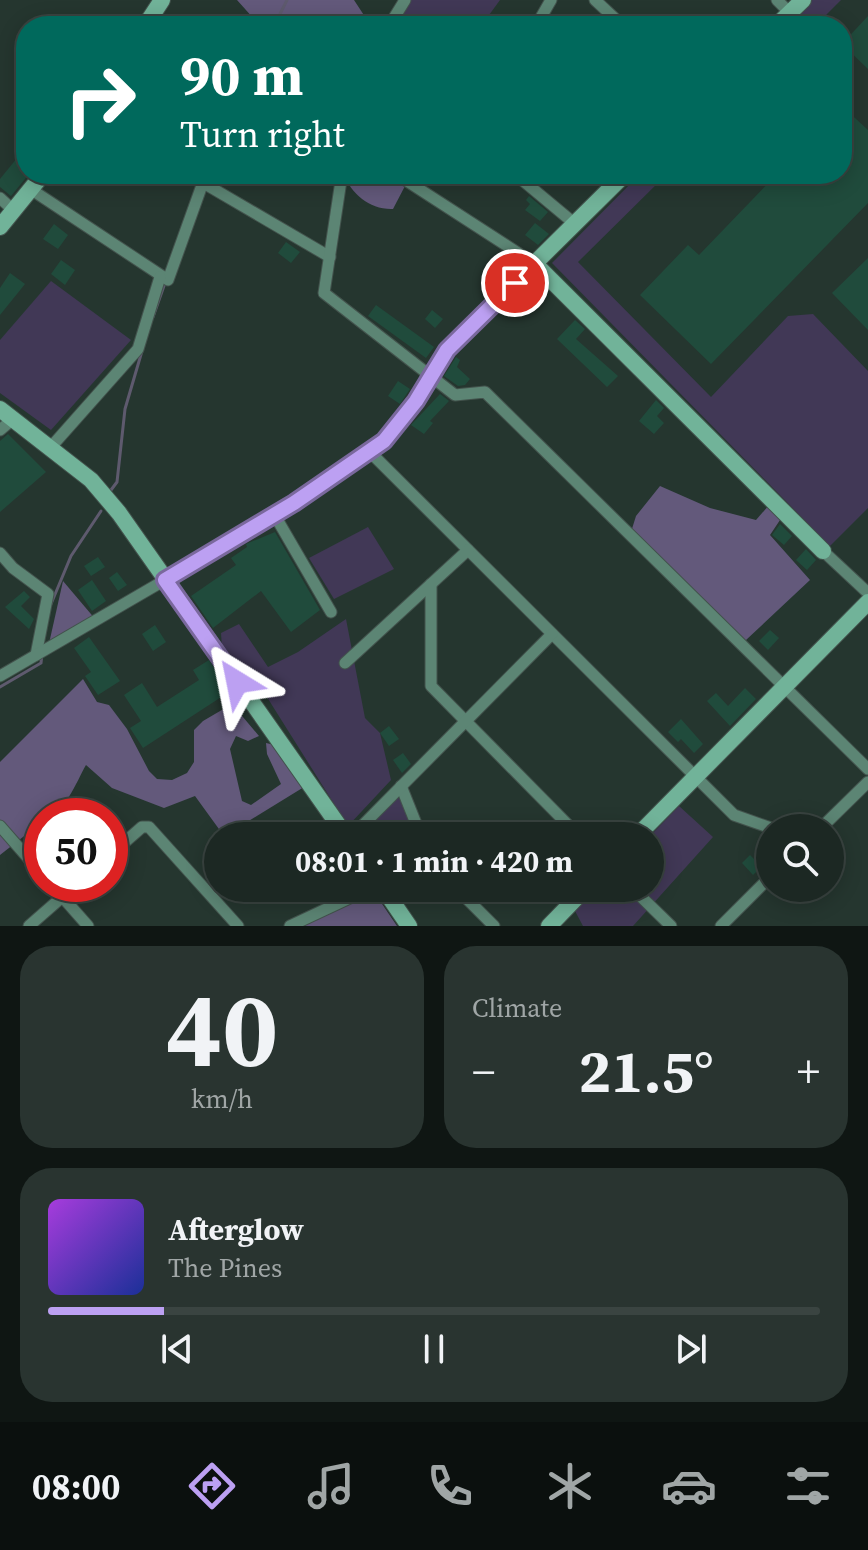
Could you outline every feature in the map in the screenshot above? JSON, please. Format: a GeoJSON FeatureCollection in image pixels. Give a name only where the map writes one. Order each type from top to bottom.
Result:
{"type":"FeatureCollection","features":[{"type":"Feature","properties":{"kind":"street"},"geometry":{"type":"LineString","coordinates":[[595,0],[612,16]]}},
{"type":"Feature","properties":{"kind":"street"},"geometry":{"type":"LineString","coordinates":[[777,0],[790,13]]}},
{"type":"Feature","properties":{"kind":"street"},"geometry":{"type":"LineString","coordinates":[[787,16],[803,0]]}},
{"type":"Feature","properties":{"kind":"street"},"geometry":{"type":"LineString","coordinates":[[0,227],[36,184]]}},
{"type":"Feature","properties":{"kind":"street"},"geometry":{"type":"LineString","coordinates":[[51,447],[138,349],[196,184]]}},
{"type":"Feature","properties":{"kind":"street"},"geometry":{"type":"LineString","coordinates":[[206,184],[330,257]]}},
{"type":"Feature","properties":{"kind":"street"},"geometry":{"type":"LineString","coordinates":[[341,184],[324,293],[455,395],[485,392],[868,769]]}},
{"type":"Feature","properties":{"kind":"street"},"geometry":{"type":"LineString","coordinates":[[411,184],[535,264],[868,593]]}},
{"type":"Feature","properties":{"kind":"street"},"geometry":{"type":"LineString","coordinates":[[527,184],[575,224]]}},
{"type":"Feature","properties":{"kind":"street"},"geometry":{"type":"LineString","coordinates":[[0,676],[165,580],[370,452],[395,428],[447,350],[615,184]]}},
{"type":"Feature","properties":{"kind":"street"},"geometry":{"type":"LineString","coordinates":[[32,190],[163,278]]}},
{"type":"Feature","properties":{"kind":"street"},"geometry":{"type":"LineString","coordinates":[[0,198],[14,211]]}},
{"type":"Feature","properties":{"kind":"street"},"geometry":{"type":"LineString","coordinates":[[4,419],[51,447],[91,480],[119,513],[339,822]]}},
{"type":"Feature","properties":{"kind":"street"},"geometry":{"type":"LineString","coordinates":[[370,452],[734,815],[756,823]]}},
{"type":"Feature","properties":{"kind":"street"},"geometry":{"type":"LineString","coordinates":[[274,514],[331,612]]}},
{"type":"Feature","properties":{"kind":"street"},"geometry":{"type":"LineString","coordinates":[[345,663],[468,550]]}},
{"type":"Feature","properties":{"kind":"street"},"geometry":{"type":"LineString","coordinates":[[0,553],[13,568],[48,594],[36,655]]}},
{"type":"Feature","properties":{"kind":"street"},"geometry":{"type":"LineString","coordinates":[[431,584],[431,686],[565,822]]}},
{"type":"Feature","properties":{"kind":"street"},"geometry":{"type":"LineString","coordinates":[[651,822],[868,602]]}},
{"type":"Feature","properties":{"kind":"street"},"geometry":{"type":"LineString","coordinates":[[364,822],[552,634]]}},
{"type":"Feature","properties":{"kind":"street"},"geometry":{"type":"LineString","coordinates":[[835,814],[868,782]]}},
{"type":"Feature","properties":{"kind":"street"},"geometry":{"type":"LineString","coordinates":[[401,786],[415,822]]}},
{"type":"Feature","properties":{"kind":"street"},"geometry":{"type":"LineString","coordinates":[[0,826],[24,853]]}},
{"type":"Feature","properties":{"kind":"street"},"geometry":{"type":"LineString","coordinates":[[128,839],[142,827],[149,827],[238,926]]}},
{"type":"Feature","properties":{"kind":"street"},"geometry":{"type":"LineString","coordinates":[[721,926],[756,891]]}},
{"type":"Feature","properties":{"kind":"street"},"geometry":{"type":"LineString","coordinates":[[29,926],[56,902]]}},
{"type":"Feature","properties":{"kind":"street"},"geometry":{"type":"LineString","coordinates":[[66,902],[88,926]]}},
{"type":"Feature","properties":{"kind":"street"},"geometry":{"type":"LineString","coordinates":[[290,926],[341,902]]}},
{"type":"Feature","properties":{"kind":"street"},"geometry":{"type":"LineString","coordinates":[[393,902],[409,926]]}},
{"type":"Feature","properties":{"kind":"street"},"geometry":{"type":"LineString","coordinates":[[470,902],[494,926]]}},
{"type":"Feature","properties":{"kind":"street"},"geometry":{"type":"LineString","coordinates":[[549,926],[572,902]]}},
{"type":"Feature","properties":{"kind":"street"},"geometry":{"type":"LineString","coordinates":[[646,902],[671,926]]}},
{"type":"Feature","properties":{"kind":"shaded area"},"geometry":{"type":"Polygon","coordinates":[[[237,0],[354,0],[364,16],[251,16],[237,0]]]}},
{"type":"Feature","properties":{"kind":"shaded area"},"geometry":{"type":"Polygon","coordinates":[[[405,0],[500,0],[488,16],[395,16],[405,0]]]}},
{"type":"Feature","properties":{"kind":"shaded area"},"geometry":{"type":"Polygon","coordinates":[[[811,0],[841,0],[825,16],[796,16],[811,0]]]}},
{"type":"Feature","properties":{"kind":"shaded area"},"geometry":{"type":"Polygon","coordinates":[[[349,184],[405,186],[393,209],[369,204],[349,184]]]}},
{"type":"Feature","properties":{"kind":"shaded area"},"geometry":{"type":"Polygon","coordinates":[[[630,184],[657,184],[578,262],[711,397],[788,316],[813,314],[868,371],[868,508],[830,546],[552,263],[630,184]]]}},
{"type":"Feature","properties":{"kind":"shaded area"},"geometry":{"type":"Polygon","coordinates":[[[51,281],[131,340],[51,430],[0,393],[0,340],[51,281]]]}},
{"type":"Feature","properties":{"kind":"shaded area"},"geometry":{"type":"Polygon","coordinates":[[[660,486],[710,508],[756,520],[770,504],[782,517],[770,535],[810,580],[746,640],[737,641],[631,532],[636,516],[660,486]]]}},
{"type":"Feature","properties":{"kind":"shaded area"},"geometry":{"type":"Polygon","coordinates":[[[368,527],[394,569],[334,599],[309,558],[368,527]]]}},
{"type":"Feature","properties":{"kind":"shaded area"},"geometry":{"type":"Polygon","coordinates":[[[63,581],[96,620],[48,648],[63,581]]]}},
{"type":"Feature","properties":{"kind":"shaded area"},"geometry":{"type":"Polygon","coordinates":[[[346,619],[365,718],[380,733],[391,780],[352,822],[345,822],[265,694],[274,693],[255,687],[222,648],[221,633],[239,624],[268,667],[298,652],[346,619]]]}},
{"type":"Feature","properties":{"kind":"shaded area"},"geometry":{"type":"Polygon","coordinates":[[[83,679],[97,702],[109,705],[127,729],[149,771],[157,779],[172,780],[187,773],[194,762],[194,730],[232,704],[259,736],[248,741],[236,736],[230,749],[242,801],[251,805],[281,784],[267,754],[266,743],[275,745],[304,787],[247,822],[214,822],[195,796],[164,808],[112,788],[86,765],[67,798],[24,798],[24,836],[0,855],[0,762],[83,679]]]}},
{"type":"Feature","properties":{"kind":"shaded area"},"geometry":{"type":"Polygon","coordinates":[[[396,791],[411,822],[368,822],[396,791]]]}},
{"type":"Feature","properties":{"kind":"shaded area"},"geometry":{"type":"Polygon","coordinates":[[[679,806],[713,837],[664,892],[664,822],[679,806]]]}},
{"type":"Feature","properties":{"kind":"shaded area"},"geometry":{"type":"Polygon","coordinates":[[[350,902],[381,902],[397,926],[294,926],[350,902]]]}},
{"type":"Feature","properties":{"kind":"shaded area"},"geometry":{"type":"Polygon","coordinates":[[[584,902],[655,902],[633,926],[583,926],[575,911],[584,902]]]}},
{"type":"Feature","properties":{"kind":"building"},"geometry":{"type":"Polygon","coordinates":[[[868,16],[868,69],[852,54],[852,33],[868,16]]]}},
{"type":"Feature","properties":{"kind":"building"},"geometry":{"type":"Polygon","coordinates":[[[852,115],[868,130],[868,203],[711,364],[640,295],[688,245],[699,255],[767,184],[852,184],[852,115]]]}},
{"type":"Feature","properties":{"kind":"building"},"geometry":{"type":"Polygon","coordinates":[[[16,159],[16,184],[21,184],[11,196],[0,187],[0,179],[16,159]]]}},
{"type":"Feature","properties":{"kind":"building"},"geometry":{"type":"Polygon","coordinates":[[[529,196],[548,212],[540,221],[525,210],[530,204],[526,200],[529,196]]]}},
{"type":"Feature","properties":{"kind":"building"},"geometry":{"type":"Polygon","coordinates":[[[535,223],[549,234],[538,245],[525,235],[535,223]]]}},
{"type":"Feature","properties":{"kind":"building"},"geometry":{"type":"Polygon","coordinates":[[[54,224],[68,235],[58,249],[43,239],[54,224]]]}},
{"type":"Feature","properties":{"kind":"building"},"geometry":{"type":"Polygon","coordinates":[[[286,242],[300,252],[291,263],[278,253],[286,242]]]}},
{"type":"Feature","properties":{"kind":"building"},"geometry":{"type":"Polygon","coordinates":[[[868,258],[868,330],[832,293],[868,258]]]}},
{"type":"Feature","properties":{"kind":"building"},"geometry":{"type":"Polygon","coordinates":[[[61,260],[75,270],[65,285],[51,274],[61,260]]]}},
{"type":"Feature","properties":{"kind":"building"},"geometry":{"type":"Polygon","coordinates":[[[10,273],[25,284],[0,315],[0,288],[10,273]]]}},
{"type":"Feature","properties":{"kind":"building"},"geometry":{"type":"Polygon","coordinates":[[[376,305],[434,347],[426,358],[368,316],[376,305]]]}},
{"type":"Feature","properties":{"kind":"building"},"geometry":{"type":"Polygon","coordinates":[[[432,310],[443,319],[435,328],[425,319],[432,310]]]}},
{"type":"Feature","properties":{"kind":"building"},"geometry":{"type":"Polygon","coordinates":[[[575,320],[585,329],[576,339],[618,376],[607,387],[557,339],[575,320]]]}},
{"type":"Feature","properties":{"kind":"building"},"geometry":{"type":"Polygon","coordinates":[[[456,357],[460,360],[457,367],[470,379],[465,385],[458,386],[444,376],[456,357]]]}},
{"type":"Feature","properties":{"kind":"building"},"geometry":{"type":"Polygon","coordinates":[[[398,381],[410,389],[400,404],[388,396],[398,381]]]}},
{"type":"Feature","properties":{"kind":"building"},"geometry":{"type":"Polygon","coordinates":[[[440,394],[449,401],[430,421],[433,423],[424,434],[411,425],[440,394]]]}},
{"type":"Feature","properties":{"kind":"building"},"geometry":{"type":"Polygon","coordinates":[[[656,400],[664,408],[657,416],[664,423],[654,434],[639,421],[656,400]]]}},
{"type":"Feature","properties":{"kind":"building"},"geometry":{"type":"Polygon","coordinates":[[[8,434],[46,472],[0,512],[0,441],[8,434]]]}},
{"type":"Feature","properties":{"kind":"building"},"geometry":{"type":"Polygon","coordinates":[[[780,524],[792,536],[784,545],[772,535],[780,524]]]}},
{"type":"Feature","properties":{"kind":"building"},"geometry":{"type":"Polygon","coordinates":[[[275,532],[320,610],[291,632],[261,591],[213,628],[191,596],[236,565],[231,558],[247,547],[246,544],[275,532]]]}},
{"type":"Feature","properties":{"kind":"building"},"geometry":{"type":"Polygon","coordinates":[[[806,549],[816,560],[807,570],[796,560],[806,549]]]}},
{"type":"Feature","properties":{"kind":"building"},"geometry":{"type":"Polygon","coordinates":[[[98,557],[105,567],[91,576],[84,566],[98,557]]]}},
{"type":"Feature","properties":{"kind":"building"},"geometry":{"type":"Polygon","coordinates":[[[117,572],[127,585],[118,591],[109,578],[117,572]]]}},
{"type":"Feature","properties":{"kind":"building"},"geometry":{"type":"Polygon","coordinates":[[[92,580],[106,601],[92,611],[78,590],[92,580]]]}},
{"type":"Feature","properties":{"kind":"building"},"geometry":{"type":"Polygon","coordinates":[[[24,591],[30,597],[21,606],[34,619],[29,629],[5,607],[24,591]]]}},
{"type":"Feature","properties":{"kind":"building"},"geometry":{"type":"Polygon","coordinates":[[[155,625],[166,642],[153,651],[142,634],[155,625]]]}},
{"type":"Feature","properties":{"kind":"building"},"geometry":{"type":"Polygon","coordinates":[[[770,630],[779,638],[768,650],[759,641],[770,630]]]}},
{"type":"Feature","properties":{"kind":"building"},"geometry":{"type":"Polygon","coordinates":[[[89,637],[120,681],[98,695],[85,676],[91,672],[74,648],[89,637]]]}},
{"type":"Feature","properties":{"kind":"building"},"geometry":{"type":"Polygon","coordinates":[[[209,660],[229,692],[143,748],[130,728],[141,721],[124,695],[142,683],[157,707],[199,680],[193,670],[209,660]]]}},
{"type":"Feature","properties":{"kind":"building"},"geometry":{"type":"Polygon","coordinates":[[[745,688],[756,699],[730,726],[707,701],[716,693],[728,706],[745,688]]]}},
{"type":"Feature","properties":{"kind":"building"},"geometry":{"type":"Polygon","coordinates":[[[681,719],[703,744],[694,753],[681,739],[678,742],[668,732],[681,719]]]}},
{"type":"Feature","properties":{"kind":"building"},"geometry":{"type":"Polygon","coordinates":[[[389,726],[399,739],[389,746],[380,733],[389,726]]]}},
{"type":"Feature","properties":{"kind":"building"},"geometry":{"type":"Polygon","coordinates":[[[403,753],[411,764],[402,773],[393,760],[403,753]]]}},
{"type":"Feature","properties":{"kind":"building"},"geometry":{"type":"Polygon","coordinates":[[[750,855],[756,861],[753,875],[742,863],[750,855]]]}},
{"type":"Feature","properties":{"kind":"waterway"},"geometry":{"type":"LineString","coordinates":[[279,16],[287,0]]}},
{"type":"Feature","properties":{"kind":"waterway"},"geometry":{"type":"LineString","coordinates":[[153,317],[165,283]]}},
{"type":"Feature","properties":{"kind":"waterway"},"geometry":{"type":"LineString","coordinates":[[111,490],[117,482],[125,409],[142,351]]}},
{"type":"Feature","properties":{"kind":"waterway"},"geometry":{"type":"LineString","coordinates":[[51,604],[71,556],[101,511]]}},
{"type":"Feature","properties":{"kind":"waterway"},"geometry":{"type":"LineString","coordinates":[[0,687],[41,663],[42,654]]}},
{"type":"Feature","properties":{"kind":"route"},"geometry":{"type":"LineString","coordinates":[[237,682],[165,580],[294,503],[384,441],[416,401],[447,350],[515,283]]}}]}
